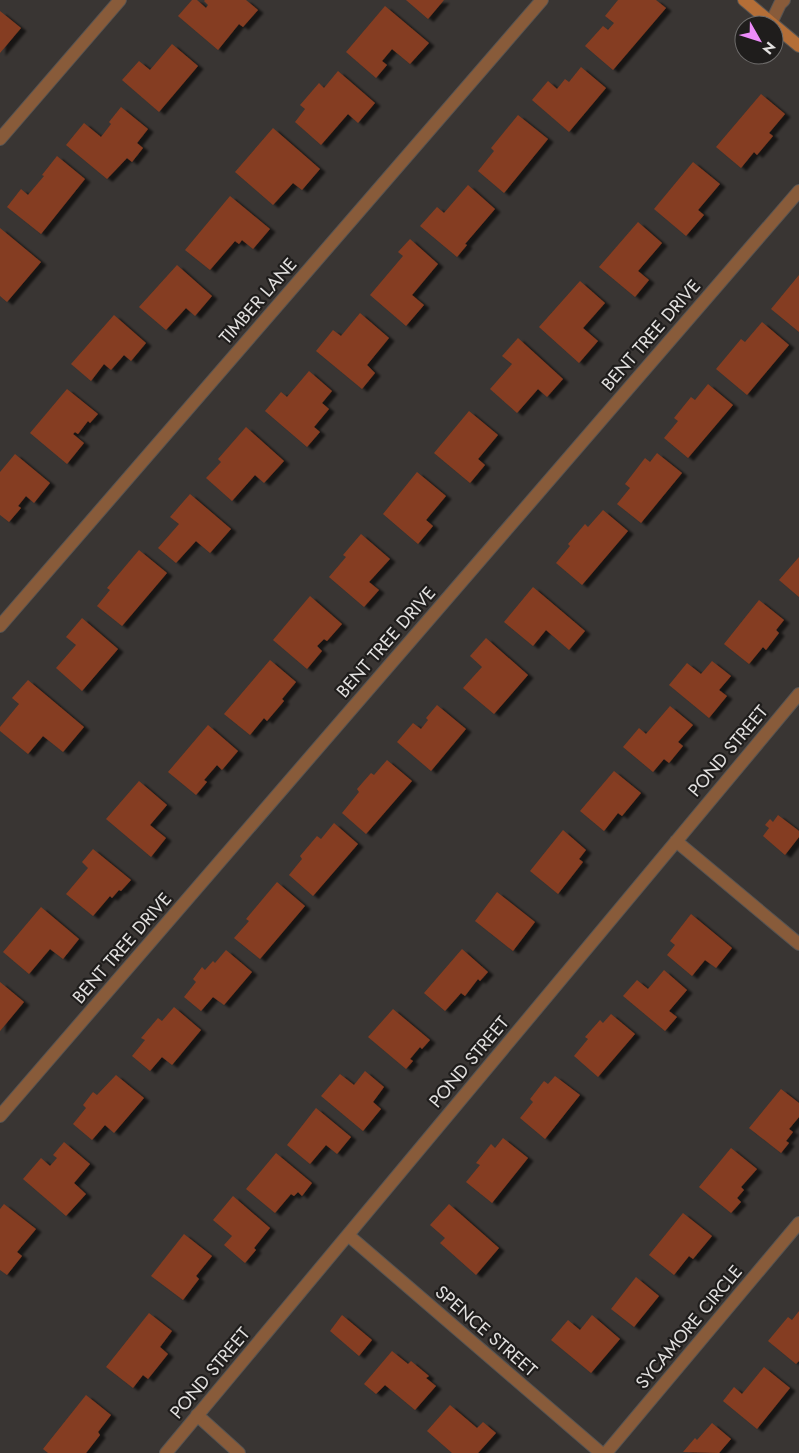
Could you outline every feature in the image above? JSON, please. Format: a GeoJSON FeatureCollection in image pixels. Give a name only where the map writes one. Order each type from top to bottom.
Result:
{"type":"FeatureCollection","features":[{"type":"Feature","properties":{"kind":"street"},"geometry":{"type":"LineString","coordinates":[[0,139],[120,0]]}},
{"type":"Feature","properties":{"kind":"street","name":"TIMBER LANE"},"geometry":{"type":"LineString","coordinates":[[0,626],[542,0]]}},
{"type":"Feature","properties":{"kind":"street"},"geometry":{"type":"LineString","coordinates":[[744,0],[762,15]]}},
{"type":"Feature","properties":{"kind":"street"},"geometry":{"type":"LineString","coordinates":[[775,15],[784,0]]}},
{"type":"Feature","properties":{"kind":"street"},"geometry":{"type":"LineString","coordinates":[[784,34],[799,46]]}},
{"type":"Feature","properties":{"kind":"street","name":"BENT TREE DRIVE"},"geometry":{"type":"LineString","coordinates":[[0,1116],[799,190]]}},
{"type":"Feature","properties":{"kind":"street","name":"POND STREET"},"geometry":{"type":"LineString","coordinates":[[166,1453],[799,694]]}},
{"type":"Feature","properties":{"kind":"street"},"geometry":{"type":"LineString","coordinates":[[676,841],[799,944]]}},
{"type":"Feature","properties":{"kind":"street","name":"SYCAMORE CIRCLE"},"geometry":{"type":"LineString","coordinates":[[606,1453],[799,1224]]}},
{"type":"Feature","properties":{"kind":"street","name":"SPENCE STREET"},"geometry":{"type":"LineString","coordinates":[[348,1235],[601,1453]]}},
{"type":"Feature","properties":{"kind":"street"},"geometry":{"type":"LineString","coordinates":[[197,1415],[239,1453]]}},
{"type":"Feature","properties":{"kind":"building"},"geometry":{"type":"Polygon","coordinates":[[[192,0],[197,0],[206,8],[208,5],[205,0],[246,0],[258,10],[243,27],[239,24],[218,50],[178,16],[192,0]]]}},
{"type":"Feature","properties":{"kind":"building"},"geometry":{"type":"Polygon","coordinates":[[[406,0],[444,0],[428,19],[406,0]]]}},
{"type":"Feature","properties":{"kind":"building"},"geometry":{"type":"Polygon","coordinates":[[[618,0],[656,0],[666,8],[613,70],[585,46],[603,26],[608,30],[614,23],[605,16],[618,0]]]}},
{"type":"Feature","properties":{"kind":"building"},"geometry":{"type":"Polygon","coordinates":[[[385,6],[429,43],[410,64],[392,49],[382,61],[387,65],[376,78],[346,52],[385,6]]]}},
{"type":"Feature","properties":{"kind":"building"},"geometry":{"type":"Polygon","coordinates":[[[0,11],[21,28],[0,53],[0,11]]]}},
{"type":"Feature","properties":{"kind":"building"},"geometry":{"type":"Polygon","coordinates":[[[172,44],[198,66],[159,112],[122,80],[139,61],[150,70],[172,44]]]}},
{"type":"Feature","properties":{"kind":"building"},"geometry":{"type":"Polygon","coordinates":[[[581,67],[606,88],[569,132],[532,100],[548,81],[557,89],[565,79],[569,82],[581,67]]]}},
{"type":"Feature","properties":{"kind":"building"},"geometry":{"type":"Polygon","coordinates":[[[338,71],[375,103],[358,123],[348,114],[321,145],[295,122],[305,109],[300,105],[319,83],[324,88],[338,71]]]}},
{"type":"Feature","properties":{"kind":"building"},"geometry":{"type":"Polygon","coordinates":[[[761,94],[785,114],[769,133],[773,136],[757,155],[754,152],[741,168],[716,147],[761,94]]]}},
{"type":"Feature","properties":{"kind":"building"},"geometry":{"type":"Polygon","coordinates":[[[121,107],[148,129],[137,143],[143,148],[132,162],[127,158],[107,179],[66,145],[84,123],[101,137],[111,124],[109,122],[121,107]]]}},
{"type":"Feature","properties":{"kind":"building"},"geometry":{"type":"Polygon","coordinates":[[[518,115],[548,139],[504,193],[478,171],[494,151],[491,148],[518,115]]]}},
{"type":"Feature","properties":{"kind":"building"},"geometry":{"type":"Polygon","coordinates":[[[273,128],[320,169],[302,190],[293,183],[273,205],[235,172],[273,128]]]}},
{"type":"Feature","properties":{"kind":"building"},"geometry":{"type":"Polygon","coordinates":[[[57,156],[85,179],[41,234],[7,207],[21,189],[28,195],[44,176],[42,175],[57,156]]]}},
{"type":"Feature","properties":{"kind":"building"},"geometry":{"type":"Polygon","coordinates":[[[693,162],[720,184],[698,210],[704,215],[686,236],[654,209],[693,162]]]}},
{"type":"Feature","properties":{"kind":"building"},"geometry":{"type":"Polygon","coordinates":[[[468,185],[495,209],[465,244],[467,245],[457,257],[420,226],[437,207],[444,213],[468,185]]]}},
{"type":"Feature","properties":{"kind":"building"},"geometry":{"type":"Polygon","coordinates":[[[230,196],[270,229],[253,249],[242,240],[239,244],[235,241],[210,270],[185,250],[230,196]]]}},
{"type":"Feature","properties":{"kind":"building"},"geometry":{"type":"Polygon","coordinates":[[[638,222],[662,243],[638,271],[649,280],[635,297],[599,267],[638,222]]]}},
{"type":"Feature","properties":{"kind":"building"},"geometry":{"type":"Polygon","coordinates":[[[0,228],[41,262],[7,302],[0,296],[0,228]]]}},
{"type":"Feature","properties":{"kind":"building"},"geometry":{"type":"Polygon","coordinates":[[[410,239],[438,264],[412,295],[424,305],[406,326],[370,295],[403,256],[398,252],[410,239]]]}},
{"type":"Feature","properties":{"kind":"building"},"geometry":{"type":"Polygon","coordinates":[[[177,265],[212,296],[195,316],[186,308],[166,330],[139,307],[177,265]]]}},
{"type":"Feature","properties":{"kind":"building"},"geometry":{"type":"Polygon","coordinates":[[[799,275],[799,332],[771,309],[799,275]]]}},
{"type":"Feature","properties":{"kind":"building"},"geometry":{"type":"Polygon","coordinates":[[[580,281],[605,303],[583,328],[598,341],[579,363],[539,327],[580,281]]]}},
{"type":"Feature","properties":{"kind":"building"},"geometry":{"type":"Polygon","coordinates":[[[360,313],[389,338],[367,365],[375,373],[362,389],[316,351],[333,330],[341,336],[360,313]]]}},
{"type":"Feature","properties":{"kind":"building"},"geometry":{"type":"Polygon","coordinates":[[[114,315],[146,343],[131,361],[124,355],[111,370],[104,364],[91,381],[71,364],[114,315]]]}},
{"type":"Feature","properties":{"kind":"building"},"geometry":{"type":"Polygon","coordinates":[[[762,322],[789,345],[747,395],[716,369],[741,339],[745,342],[762,322]]]}},
{"type":"Feature","properties":{"kind":"building"},"geometry":{"type":"Polygon","coordinates":[[[518,338],[563,379],[547,397],[538,389],[517,413],[490,389],[512,364],[502,356],[518,338]]]}},
{"type":"Feature","properties":{"kind":"building"},"geometry":{"type":"Polygon","coordinates":[[[309,371],[332,391],[322,403],[329,409],[314,427],[320,432],[307,447],[265,411],[281,392],[287,397],[309,371]]]}},
{"type":"Feature","properties":{"kind":"building"},"geometry":{"type":"Polygon","coordinates":[[[708,384],[733,405],[688,458],[664,438],[678,421],[674,418],[691,397],[695,400],[708,384]]]}},
{"type":"Feature","properties":{"kind":"building"},"geometry":{"type":"Polygon","coordinates":[[[67,389],[98,414],[90,423],[88,421],[78,434],[75,432],[73,434],[84,443],[67,464],[30,433],[67,389]]]}},
{"type":"Feature","properties":{"kind":"building"},"geometry":{"type":"Polygon","coordinates":[[[469,411],[498,435],[478,459],[485,465],[470,483],[434,453],[469,411]]]}},
{"type":"Feature","properties":{"kind":"building"},"geometry":{"type":"Polygon","coordinates":[[[246,427],[284,461],[264,483],[255,475],[232,501],[206,478],[221,462],[218,459],[246,427]]]}},
{"type":"Feature","properties":{"kind":"building"},"geometry":{"type":"Polygon","coordinates":[[[657,453],[682,473],[641,523],[617,504],[630,488],[625,484],[645,458],[650,462],[657,453]]]}},
{"type":"Feature","properties":{"kind":"building"},"geometry":{"type":"Polygon","coordinates":[[[15,454],[50,483],[34,503],[26,496],[18,506],[21,508],[9,522],[0,515],[0,472],[15,454]]]}},
{"type":"Feature","properties":{"kind":"building"},"geometry":{"type":"Polygon","coordinates":[[[417,472],[446,496],[426,520],[433,526],[418,544],[383,514],[417,472]]]}},
{"type":"Feature","properties":{"kind":"building"},"geometry":{"type":"Polygon","coordinates":[[[190,494],[231,529],[210,553],[196,541],[176,563],[158,548],[179,524],[170,517],[190,494]]]}},
{"type":"Feature","properties":{"kind":"building"},"geometry":{"type":"Polygon","coordinates":[[[603,510],[628,531],[582,585],[556,563],[570,546],[568,544],[585,524],[588,527],[603,510]]]}},
{"type":"Feature","properties":{"kind":"building"},"geometry":{"type":"Polygon","coordinates":[[[361,534],[390,559],[369,582],[379,590],[364,607],[329,577],[346,557],[343,555],[361,534]]]}},
{"type":"Feature","properties":{"kind":"building"},"geometry":{"type":"Polygon","coordinates":[[[139,550],[167,573],[122,626],[97,606],[110,590],[107,588],[139,550]]]}},
{"type":"Feature","properties":{"kind":"building"},"geometry":{"type":"Polygon","coordinates":[[[799,557],[799,597],[779,580],[799,557]]]}},
{"type":"Feature","properties":{"kind":"building"},"geometry":{"type":"Polygon","coordinates":[[[533,587],[585,631],[569,650],[546,630],[533,646],[504,622],[533,587]]]}},
{"type":"Feature","properties":{"kind":"building"},"geometry":{"type":"Polygon","coordinates":[[[310,596],[342,624],[327,641],[324,639],[317,646],[322,651],[307,669],[273,640],[310,596]]]}},
{"type":"Feature","properties":{"kind":"building"},"geometry":{"type":"Polygon","coordinates":[[[759,600],[784,620],[776,630],[779,633],[766,650],[763,647],[749,664],[724,644],[759,600]]]}},
{"type":"Feature","properties":{"kind":"building"},"geometry":{"type":"Polygon","coordinates":[[[82,618],[118,649],[82,691],[56,668],[76,645],[66,637],[82,618]]]}},
{"type":"Feature","properties":{"kind":"building"},"geometry":{"type":"Polygon","coordinates":[[[486,638],[528,675],[494,714],[463,688],[482,667],[470,656],[486,638]]]}},
{"type":"Feature","properties":{"kind":"building"},"geometry":{"type":"Polygon","coordinates":[[[270,660],[296,682],[282,699],[284,701],[267,721],[264,718],[250,735],[224,714],[270,660]]]}},
{"type":"Feature","properties":{"kind":"building"},"geometry":{"type":"Polygon","coordinates":[[[712,661],[731,676],[719,690],[727,696],[709,718],[669,685],[687,663],[701,674],[712,661]]]}},
{"type":"Feature","properties":{"kind":"building"},"geometry":{"type":"Polygon","coordinates":[[[28,680],[84,727],[63,752],[43,736],[28,754],[0,731],[0,727],[19,704],[12,698],[28,680]]]}},
{"type":"Feature","properties":{"kind":"building"},"geometry":{"type":"Polygon","coordinates":[[[437,705],[466,729],[431,771],[397,742],[413,723],[421,729],[428,720],[426,718],[437,705]]]}},
{"type":"Feature","properties":{"kind":"building"},"geometry":{"type":"Polygon","coordinates":[[[670,706],[693,725],[678,742],[683,746],[669,763],[664,759],[653,772],[623,747],[639,728],[646,734],[670,706]]]}},
{"type":"Feature","properties":{"kind":"building"},"geometry":{"type":"Polygon","coordinates":[[[208,725],[238,751],[222,770],[217,765],[204,780],[207,782],[196,795],[168,772],[208,725]]]}},
{"type":"Feature","properties":{"kind":"building"},"geometry":{"type":"Polygon","coordinates":[[[387,760],[412,781],[366,834],[342,813],[359,792],[357,789],[371,773],[374,775],[387,760]]]}},
{"type":"Feature","properties":{"kind":"building"},"geometry":{"type":"Polygon","coordinates":[[[614,771],[641,793],[622,816],[618,813],[604,831],[580,811],[614,771]]]}},
{"type":"Feature","properties":{"kind":"building"},"geometry":{"type":"Polygon","coordinates":[[[139,781],[167,805],[150,825],[166,838],[151,857],[106,819],[139,781]]]}},
{"type":"Feature","properties":{"kind":"building"},"geometry":{"type":"Polygon","coordinates":[[[778,815],[799,831],[799,837],[785,855],[763,836],[769,828],[765,825],[770,819],[773,822],[778,815]]]}},
{"type":"Feature","properties":{"kind":"building"},"geometry":{"type":"Polygon","coordinates":[[[334,823],[358,844],[313,896],[289,875],[302,859],[300,856],[317,836],[321,839],[334,823]]]}},
{"type":"Feature","properties":{"kind":"building"},"geometry":{"type":"Polygon","coordinates":[[[563,830],[586,850],[579,859],[583,862],[558,894],[530,871],[563,830]]]}},
{"type":"Feature","properties":{"kind":"building"},"geometry":{"type":"Polygon","coordinates":[[[93,849],[131,880],[112,898],[110,896],[93,916],[66,894],[88,868],[82,862],[93,849]]]}},
{"type":"Feature","properties":{"kind":"building"},"geometry":{"type":"Polygon","coordinates":[[[277,882],[305,906],[260,959],[234,938],[249,921],[246,919],[277,882]]]}},
{"type":"Feature","properties":{"kind":"building"},"geometry":{"type":"Polygon","coordinates":[[[497,892],[535,922],[513,951],[475,921],[497,892]]]}},
{"type":"Feature","properties":{"kind":"building"},"geometry":{"type":"Polygon","coordinates":[[[41,907],[79,939],[63,959],[50,949],[29,974],[3,952],[41,907]]]}},
{"type":"Feature","properties":{"kind":"building"},"geometry":{"type":"Polygon","coordinates":[[[691,914],[732,948],[716,968],[705,960],[692,976],[667,955],[675,945],[670,941],[691,914]]]}},
{"type":"Feature","properties":{"kind":"building"},"geometry":{"type":"Polygon","coordinates":[[[462,949],[488,972],[480,981],[478,979],[465,996],[461,993],[445,1011],[424,993],[462,949]]]}},
{"type":"Feature","properties":{"kind":"building"},"geometry":{"type":"Polygon","coordinates":[[[226,950],[252,972],[224,1005],[213,997],[201,1011],[184,997],[196,982],[193,979],[202,967],[205,970],[213,961],[215,963],[226,950]]]}},
{"type":"Feature","properties":{"kind":"building"},"geometry":{"type":"Polygon","coordinates":[[[664,970],[687,990],[669,1011],[677,1017],[665,1031],[623,996],[637,980],[648,989],[664,970]]]}},
{"type":"Feature","properties":{"kind":"building"},"geometry":{"type":"Polygon","coordinates":[[[0,982],[24,1002],[0,1031],[0,982]]]}},
{"type":"Feature","properties":{"kind":"building"},"geometry":{"type":"Polygon","coordinates":[[[174,1007],[201,1030],[172,1065],[162,1057],[150,1071],[132,1056],[145,1040],[141,1038],[158,1018],[162,1021],[174,1007]]]}},
{"type":"Feature","properties":{"kind":"building"},"geometry":{"type":"Polygon","coordinates":[[[393,1009],[430,1040],[422,1049],[420,1047],[410,1059],[413,1061],[406,1069],[368,1037],[393,1009]]]}},
{"type":"Feature","properties":{"kind":"building"},"geometry":{"type":"Polygon","coordinates":[[[611,1014],[635,1034],[598,1077],[574,1056],[588,1039],[585,1037],[600,1020],[603,1023],[611,1014]]]}},
{"type":"Feature","properties":{"kind":"building"},"geometry":{"type":"Polygon","coordinates":[[[365,1071],[384,1087],[373,1102],[381,1109],[363,1131],[321,1096],[340,1074],[354,1085],[365,1071]]]}},
{"type":"Feature","properties":{"kind":"building"},"geometry":{"type":"Polygon","coordinates":[[[116,1075],[144,1098],[114,1133],[105,1125],[92,1140],[73,1124],[86,1108],[83,1105],[93,1092],[97,1095],[116,1075]]]}},
{"type":"Feature","properties":{"kind":"building"},"geometry":{"type":"Polygon","coordinates":[[[555,1076],[580,1095],[545,1139],[520,1118],[533,1102],[530,1099],[544,1081],[548,1084],[555,1076]]]}},
{"type":"Feature","properties":{"kind":"building"},"geometry":{"type":"Polygon","coordinates":[[[781,1089],[799,1103],[799,1117],[789,1129],[793,1132],[786,1141],[789,1143],[781,1153],[749,1128],[781,1089]]]}},
{"type":"Feature","properties":{"kind":"building"},"geometry":{"type":"Polygon","coordinates":[[[316,1108],[351,1137],[337,1154],[326,1145],[310,1164],[287,1145],[316,1108]]]}},
{"type":"Feature","properties":{"kind":"building"},"geometry":{"type":"Polygon","coordinates":[[[503,1138],[528,1158],[492,1203],[466,1182],[480,1165],[476,1163],[491,1144],[495,1148],[503,1138]]]}},
{"type":"Feature","properties":{"kind":"building"},"geometry":{"type":"Polygon","coordinates":[[[64,1142],[90,1164],[74,1183],[86,1194],[66,1216],[23,1179],[41,1158],[50,1166],[57,1158],[53,1155],[64,1142]]]}},
{"type":"Feature","properties":{"kind":"building"},"geometry":{"type":"Polygon","coordinates":[[[731,1148],[757,1169],[741,1187],[744,1190],[737,1198],[741,1202],[731,1213],[699,1187],[731,1148]]]}},
{"type":"Feature","properties":{"kind":"building"},"geometry":{"type":"Polygon","coordinates":[[[276,1153],[312,1183],[302,1196],[298,1192],[294,1196],[291,1194],[275,1213],[246,1189],[276,1153]]]}},
{"type":"Feature","properties":{"kind":"building"},"geometry":{"type":"Polygon","coordinates":[[[233,1196],[270,1228],[245,1263],[224,1245],[232,1236],[213,1220],[233,1196]]]}},
{"type":"Feature","properties":{"kind":"building"},"geometry":{"type":"Polygon","coordinates":[[[4,1204],[36,1229],[17,1252],[22,1256],[7,1275],[0,1270],[0,1209],[4,1204]]]}},
{"type":"Feature","properties":{"kind":"building"},"geometry":{"type":"Polygon","coordinates":[[[449,1204],[499,1248],[476,1275],[440,1243],[445,1238],[430,1225],[449,1204]]]}},
{"type":"Feature","properties":{"kind":"building"},"geometry":{"type":"Polygon","coordinates":[[[683,1213],[712,1236],[693,1259],[689,1256],[674,1275],[649,1255],[683,1213]]]}},
{"type":"Feature","properties":{"kind":"building"},"geometry":{"type":"Polygon","coordinates":[[[184,1234],[212,1256],[196,1276],[199,1279],[183,1300],[151,1276],[184,1234]]]}},
{"type":"Feature","properties":{"kind":"building"},"geometry":{"type":"Polygon","coordinates":[[[636,1277],[659,1296],[634,1327],[611,1309],[636,1277]]]}},
{"type":"Feature","properties":{"kind":"building"},"geometry":{"type":"Polygon","coordinates":[[[799,1311],[799,1361],[796,1364],[768,1341],[788,1317],[792,1320],[799,1311]]]}},
{"type":"Feature","properties":{"kind":"building"},"geometry":{"type":"Polygon","coordinates":[[[149,1313],[172,1331],[160,1347],[168,1354],[148,1379],[143,1375],[133,1388],[106,1367],[149,1313]]]}},
{"type":"Feature","properties":{"kind":"building"},"geometry":{"type":"Polygon","coordinates":[[[342,1315],[372,1340],[359,1356],[330,1331],[342,1315]]]}},
{"type":"Feature","properties":{"kind":"building"},"geometry":{"type":"Polygon","coordinates":[[[592,1315],[620,1339],[591,1373],[551,1340],[568,1320],[580,1330],[592,1315]]]}},
{"type":"Feature","properties":{"kind":"building"},"geometry":{"type":"Polygon","coordinates":[[[392,1351],[408,1364],[411,1361],[429,1376],[426,1378],[436,1386],[415,1410],[385,1385],[376,1394],[364,1384],[392,1351]]]}},
{"type":"Feature","properties":{"kind":"building"},"geometry":{"type":"Polygon","coordinates":[[[764,1367],[790,1388],[757,1429],[723,1401],[734,1387],[742,1394],[764,1367]]]}},
{"type":"Feature","properties":{"kind":"building"},"geometry":{"type":"Polygon","coordinates":[[[86,1395],[111,1415],[98,1432],[100,1435],[86,1453],[48,1453],[43,1449],[86,1395]]]}},
{"type":"Feature","properties":{"kind":"building"},"geometry":{"type":"Polygon","coordinates":[[[450,1405],[477,1428],[483,1422],[496,1433],[478,1453],[452,1453],[427,1431],[450,1405]]]}},
{"type":"Feature","properties":{"kind":"building"},"geometry":{"type":"Polygon","coordinates":[[[712,1423],[731,1439],[719,1453],[683,1452],[695,1438],[697,1440],[712,1423]]]}}]}
